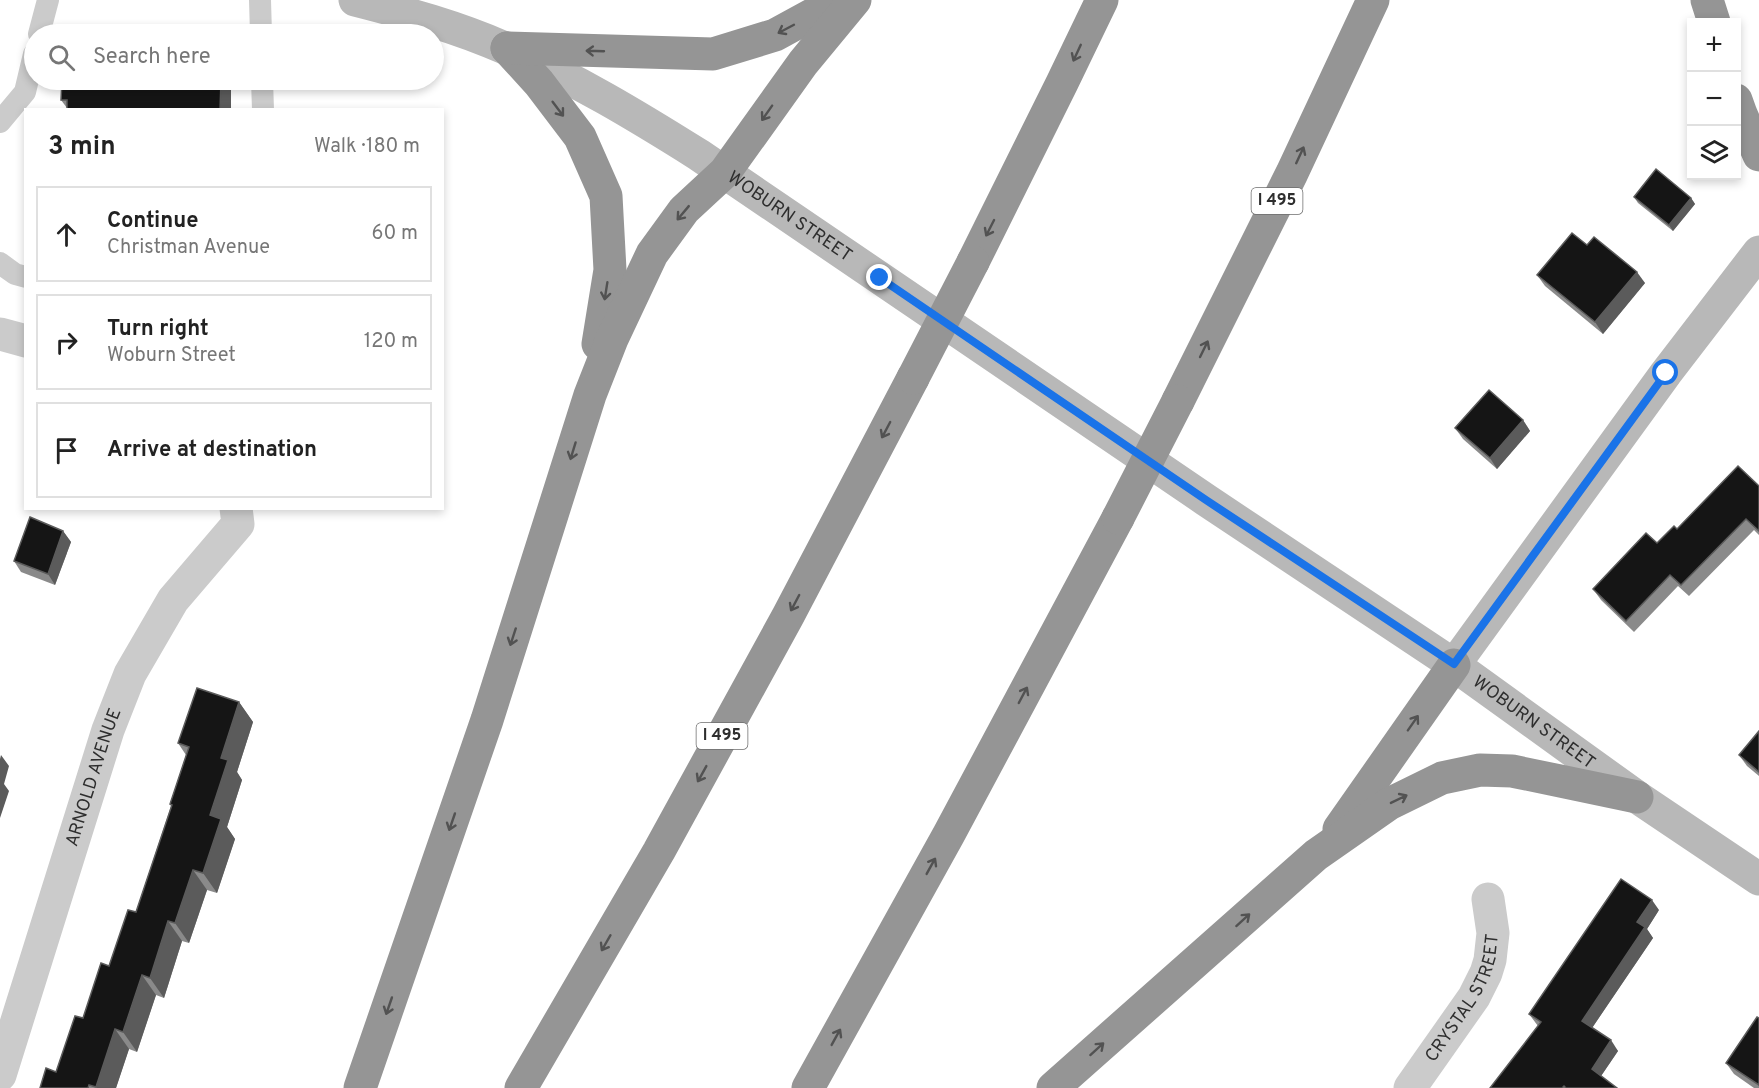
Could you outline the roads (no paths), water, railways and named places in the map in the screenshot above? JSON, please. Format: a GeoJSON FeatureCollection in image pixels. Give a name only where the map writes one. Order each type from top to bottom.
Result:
{"type":"FeatureCollection","features":[{"type":"Feature","properties":{"kind":"highway"},"geometry":{"type":"LineString","coordinates":[[507,48],[713,54],[775,35],[831,5],[836,0]]}},
{"type":"Feature","properties":{"kind":"highway"},"geometry":{"type":"LineString","coordinates":[[360,1088],[487,720],[590,395],[612,339],[652,254],[684,210],[725,172],[803,63],[855,0]]}},
{"type":"Feature","properties":{"kind":"highway","name":"I 495"},"geometry":{"type":"LineString","coordinates":[[521,1088],[659,851],[794,606],[973,262],[1102,0]]}},
{"type":"Feature","properties":{"kind":"highway","name":"I 495"},"geometry":{"type":"LineString","coordinates":[[808,1088],[949,834],[1118,518],[1292,172],[1373,0]]}},
{"type":"Feature","properties":{"kind":"highway"},"geometry":{"type":"LineString","coordinates":[[1707,0],[1713,18]]}},
{"type":"Feature","properties":{"kind":"highway"},"geometry":{"type":"LineString","coordinates":[[507,48],[539,83],[579,137],[606,196],[610,270],[590,395]]}},
{"type":"Feature","properties":{"kind":"highway"},"geometry":{"type":"LineString","coordinates":[[1741,114],[1759,155]]}},
{"type":"Feature","properties":{"kind":"highway"},"geometry":{"type":"LineString","coordinates":[[1316,855],[1341,826],[1454,664]]}},
{"type":"Feature","properties":{"kind":"highway"},"geometry":{"type":"LineString","coordinates":[[1053,1088],[1316,855],[1389,804],[1442,778],[1480,770],[1512,771],[1637,797]]}},
{"type":"Feature","properties":{"kind":"main road","name":"WOBURN STREET"},"geometry":{"type":"LineString","coordinates":[[355,0],[440,24]]}},
{"type":"Feature","properties":{"kind":"main road","name":"WOBURN STREET"},"geometry":{"type":"LineString","coordinates":[[444,25],[507,48],[616,104],[725,172],[1206,500],[1454,664],[1637,797],[1759,879]]}},
{"type":"Feature","properties":{"kind":"main road"},"geometry":{"type":"LineString","coordinates":[[1454,664],[1666,373],[1759,252]]}},
{"type":"Feature","properties":{"kind":"street"},"geometry":{"type":"LineString","coordinates":[[0,334],[24,340]]}},
{"type":"Feature","properties":{"kind":"street","name":"ARNOLD AVENUE"},"geometry":{"type":"LineString","coordinates":[[0,1075],[108,730],[130,674],[173,600],[238,524],[236,510]]}},
{"type":"Feature","properties":{"kind":"street","name":"CRYSTAL STREET"},"geometry":{"type":"LineString","coordinates":[[1410,1088],[1474,997],[1486,973],[1493,933],[1488,899]]}},
{"type":"Feature","properties":{"kind":"lane"},"geometry":{"type":"LineString","coordinates":[[42,24],[48,0]]}},
{"type":"Feature","properties":{"kind":"lane"},"geometry":{"type":"LineString","coordinates":[[260,0],[261,24]]}},
{"type":"Feature","properties":{"kind":"lane"},"geometry":{"type":"LineString","coordinates":[[262,90],[263,108]]}},
{"type":"Feature","properties":{"kind":"lane"},"geometry":{"type":"LineString","coordinates":[[0,122],[28,103]]}},
{"type":"Feature","properties":{"kind":"lane"},"geometry":{"type":"LineString","coordinates":[[0,263],[15,274],[24,276]]}}]}
